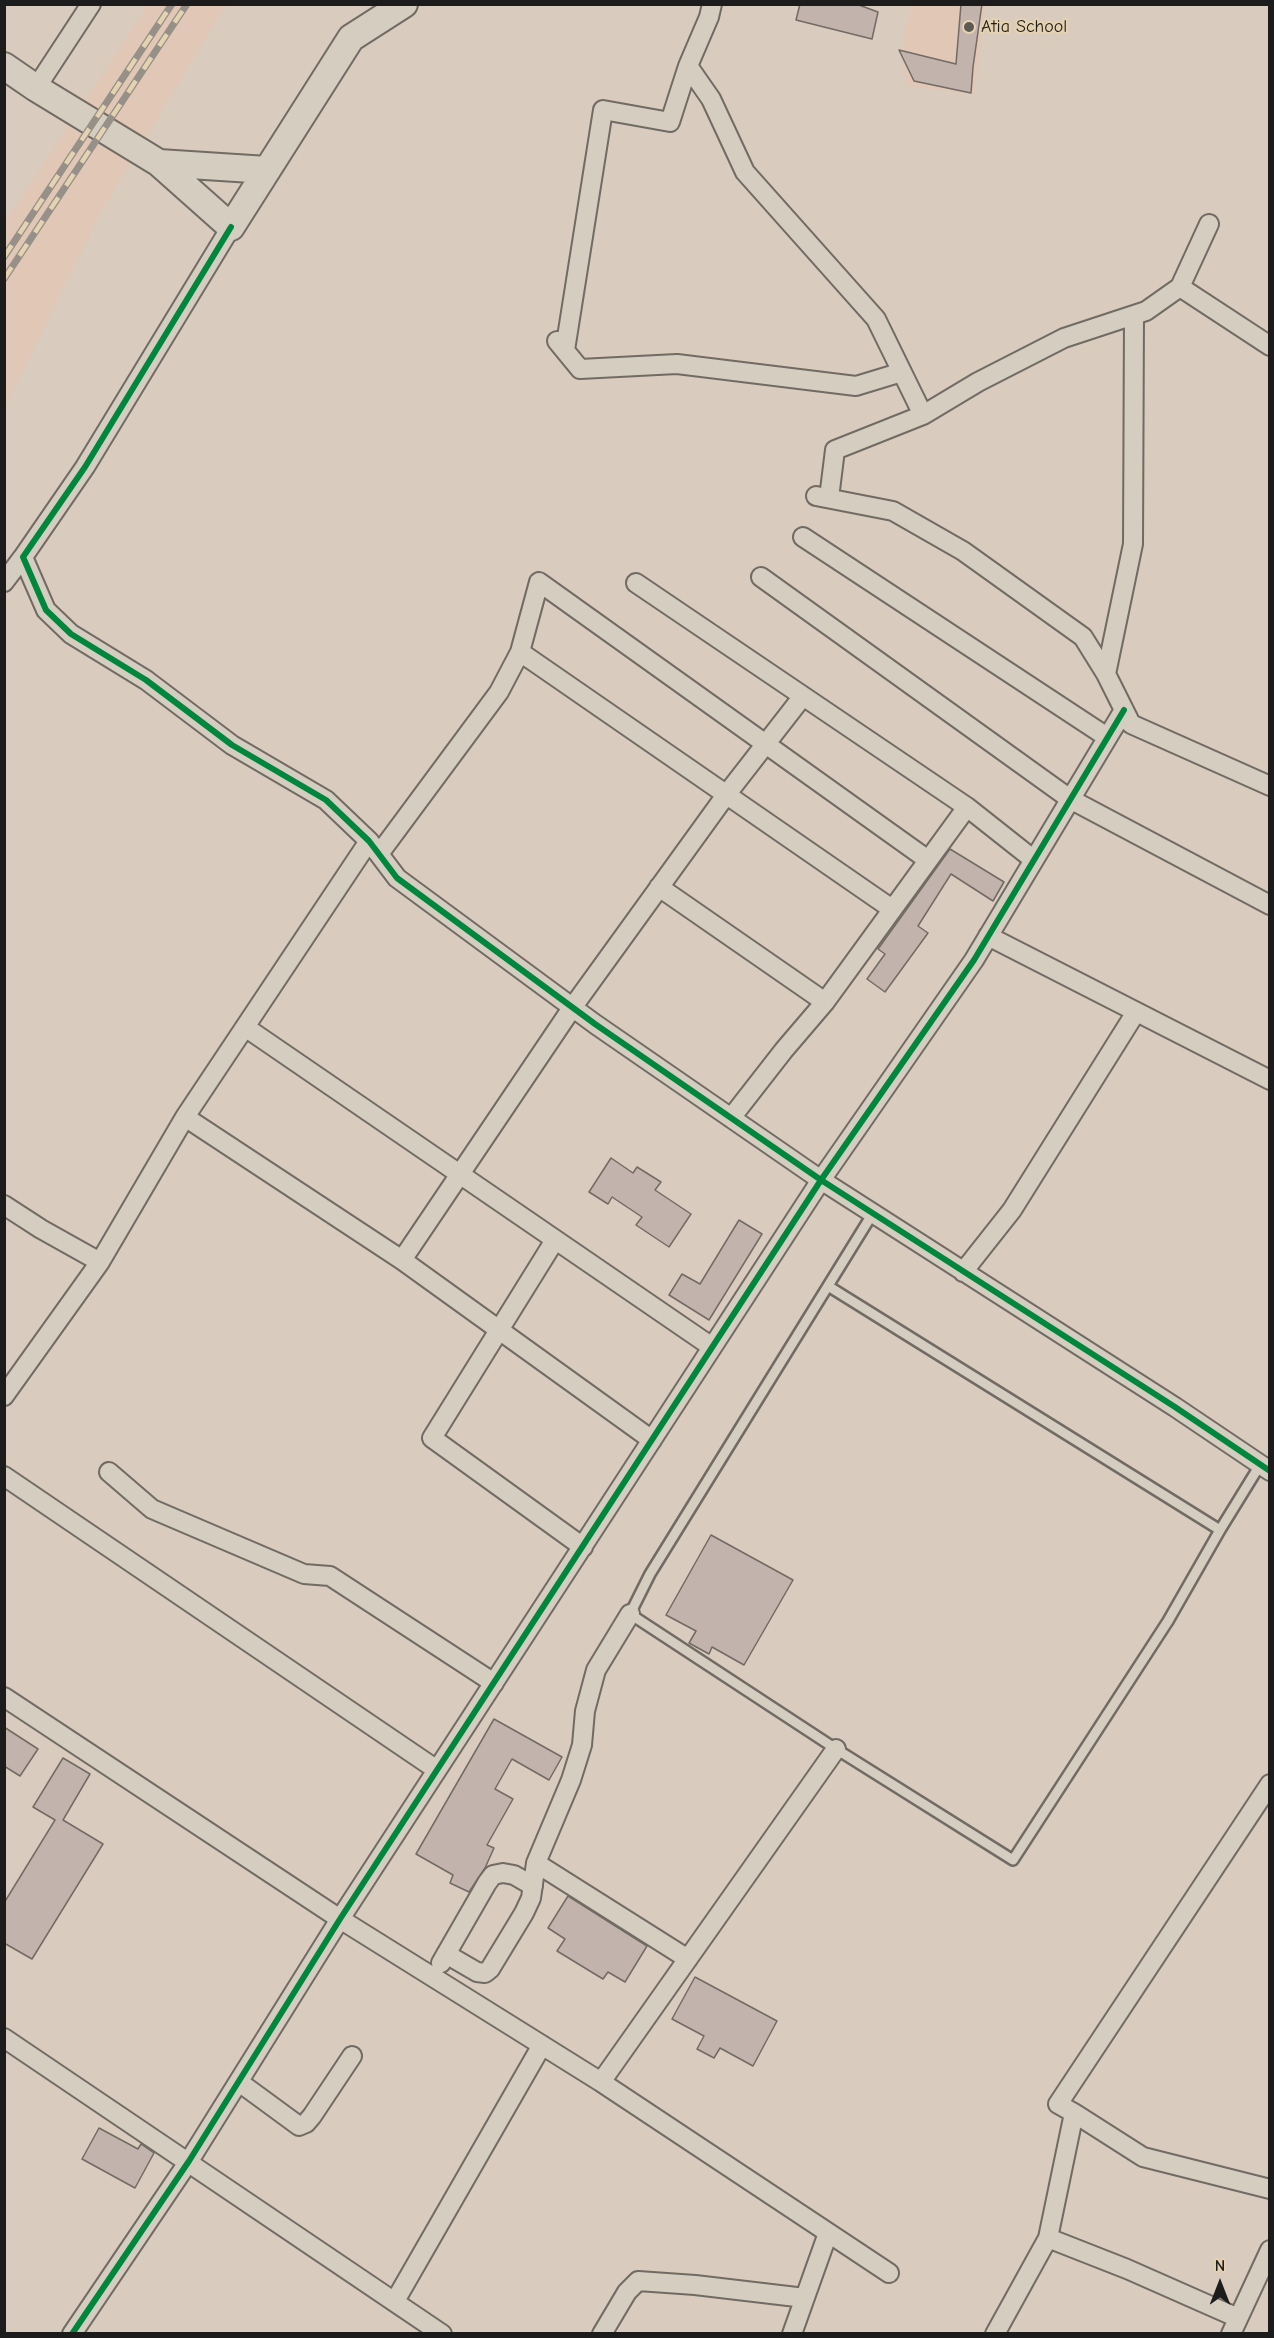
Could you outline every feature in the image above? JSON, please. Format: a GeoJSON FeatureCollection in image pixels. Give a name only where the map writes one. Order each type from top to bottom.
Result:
{"type":"FeatureCollection","features":[{"type":"Feature","properties":{"kind":"street"},"geometry":{"type":"LineString","coordinates":[[36,88],[92,4]]}},
{"type":"Feature","properties":{"kind":"street"},"geometry":{"type":"LineString","coordinates":[[4,582],[85,467],[231,226],[351,38],[366,4]]}},
{"type":"Feature","properties":{"kind":"street"},"geometry":{"type":"LineString","coordinates":[[351,38],[404,4]]}},
{"type":"Feature","properties":{"kind":"street"},"geometry":{"type":"LineString","coordinates":[[712,4],[709,17],[688,66],[670,122],[603,110],[560,345],[580,369],[677,364],[856,386],[902,372]]}},
{"type":"Feature","properties":{"kind":"street"},"geometry":{"type":"LineString","coordinates":[[4,66],[159,163],[231,226]]}},
{"type":"Feature","properties":{"kind":"street"},"geometry":{"type":"LineString","coordinates":[[688,66],[711,99],[745,172],[876,319],[923,415]]}},
{"type":"Feature","properties":{"kind":"street"},"geometry":{"type":"LineString","coordinates":[[159,163],[267,170]]}},
{"type":"Feature","properties":{"kind":"street"},"geometry":{"type":"LineString","coordinates":[[1209,224],[1180,287],[1146,311],[1064,338],[978,382],[923,415],[835,450],[823,497],[893,511],[963,551],[1083,637],[1106,674],[1131,724],[1269,786]]}},
{"type":"Feature","properties":{"kind":"street"},"geometry":{"type":"LineString","coordinates":[[1180,287],[1269,346]]}},
{"type":"Feature","properties":{"kind":"street"},"geometry":{"type":"LineString","coordinates":[[1106,674],[1132,544],[1134,315]]}},
{"type":"Feature","properties":{"kind":"street"},"geometry":{"type":"LineString","coordinates":[[803,537],[1107,737]]}},
{"type":"Feature","properties":{"kind":"street"},"geometry":{"type":"LineString","coordinates":[[22,557],[46,610],[71,634],[146,680],[232,745],[326,800],[374,847],[397,878],[572,1008],[821,1180],[1265,1468]]}},
{"type":"Feature","properties":{"kind":"street"},"geometry":{"type":"LineString","coordinates":[[761,577],[1070,799],[1269,905]]}},
{"type":"Feature","properties":{"kind":"street"},"geometry":{"type":"LineString","coordinates":[[4,1396],[100,1262],[184,1117],[245,1026],[374,847],[499,692],[520,652],[539,582],[928,860]]}},
{"type":"Feature","properties":{"kind":"street"},"geometry":{"type":"LineString","coordinates":[[636,583],[967,807],[1034,860]]}},
{"type":"Feature","properties":{"kind":"street"},"geometry":{"type":"LineString","coordinates":[[520,652],[892,909]]}},
{"type":"Feature","properties":{"kind":"street"},"geometry":{"type":"LineString","coordinates":[[402,1260],[572,1008],[726,795],[803,696]]}},
{"type":"Feature","properties":{"kind":"street"},"geometry":{"type":"LineString","coordinates":[[72,2334],[189,2161],[340,1919],[821,1180],[974,960],[1124,710]]}},
{"type":"Feature","properties":{"kind":"street"},"geometry":{"type":"LineString","coordinates":[[731,1118],[825,1002],[967,807]]}},
{"type":"Feature","properties":{"kind":"street"},"geometry":{"type":"LineString","coordinates":[[659,887],[825,1002]]}},
{"type":"Feature","properties":{"kind":"street"},"geometry":{"type":"LineString","coordinates":[[988,936],[1269,1080]]}},
{"type":"Feature","properties":{"kind":"street"},"geometry":{"type":"LineString","coordinates":[[963,1272],[1012,1210],[1136,1012]]}},
{"type":"Feature","properties":{"kind":"street"},"geometry":{"type":"LineString","coordinates":[[245,1026],[712,1347]]}},
{"type":"Feature","properties":{"kind":"street"},"geometry":{"type":"LineString","coordinates":[[184,1117],[402,1260],[652,1440]]}},
{"type":"Feature","properties":{"kind":"street"},"geometry":{"type":"LineString","coordinates":[[4,1205],[41,1230],[100,1262]]}},
{"type":"Feature","properties":{"kind":"street"},"geometry":{"type":"LineString","coordinates":[[555,1240],[432,1438],[583,1547]]}},
{"type":"Feature","properties":{"kind":"street"},"geometry":{"type":"LineString","coordinates":[[109,1473],[152,1509],[304,1574],[330,1576],[494,1683]]}},
{"type":"Feature","properties":{"kind":"street"},"geometry":{"type":"LineString","coordinates":[[4,1476],[437,1770]]}},
{"type":"Feature","properties":{"kind":"street"},"geometry":{"type":"LineString","coordinates":[[446,1954],[477,1972],[485,1973],[490,1969],[524,1913],[531,1898],[536,1863],[571,1780],[582,1745],[585,1711],[596,1670],[630,1614]]}},
{"type":"Feature","properties":{"kind":"street"},"geometry":{"type":"LineString","coordinates":[[4,1697],[340,1919],[601,2082],[889,2273]]}},
{"type":"Feature","properties":{"kind":"street"},"geometry":{"type":"LineString","coordinates":[[601,2082],[836,1749]]}},
{"type":"Feature","properties":{"kind":"street"},"geometry":{"type":"LineString","coordinates":[[1269,1784],[1058,2104],[1143,2157],[1269,2189]]}},
{"type":"Feature","properties":{"kind":"street"},"geometry":{"type":"LineString","coordinates":[[536,1863],[688,1959]]}},
{"type":"Feature","properties":{"kind":"street"},"geometry":{"type":"LineString","coordinates":[[433,1977],[493,1875],[503,1873],[514,1875],[533,1886]]}},
{"type":"Feature","properties":{"kind":"street"},"geometry":{"type":"LineString","coordinates":[[4,2038],[442,2334]]}},
{"type":"Feature","properties":{"kind":"street"},"geometry":{"type":"LineString","coordinates":[[395,2301],[542,2045]]}},
{"type":"Feature","properties":{"kind":"street"},"geometry":{"type":"LineString","coordinates":[[239,2082],[299,2126],[306,2123],[312,2116],[352,2056]]}},
{"type":"Feature","properties":{"kind":"street"},"geometry":{"type":"LineString","coordinates":[[995,2334],[1048,2238],[1074,2113]]}},
{"type":"Feature","properties":{"kind":"street"},"geometry":{"type":"LineString","coordinates":[[792,2334],[828,2233]]}},
{"type":"Feature","properties":{"kind":"street"},"geometry":{"type":"LineString","coordinates":[[1048,2238],[1127,2269],[1234,2326],[1269,2250]]}},
{"type":"Feature","properties":{"kind":"street"},"geometry":{"type":"LineString","coordinates":[[602,2334],[627,2292],[638,2281],[805,2298]]}},
{"type":"Feature","properties":{"kind":"lane"},"geometry":{"type":"LineString","coordinates":[[873,1213],[650,1574],[630,1614],[836,1749],[1013,1860],[1168,1621],[1220,1530],[1265,1468]]}},
{"type":"Feature","properties":{"kind":"lane"},"geometry":{"type":"LineString","coordinates":[[828,1286],[1220,1530]]}},
{"type":"Feature","properties":{"kind":"shaded area"},"geometry":{"type":"Polygon","coordinates":[[[148,5],[226,5],[102,210],[5,407],[5,222],[148,5]]]}},
{"type":"Feature","properties":{"kind":"shaded area"},"geometry":{"type":"Polygon","coordinates":[[[912,5],[986,5],[974,94],[907,86],[902,61],[905,33],[912,5]]]}},
{"type":"Feature","properties":{"kind":"building"},"geometry":{"type":"Polygon","coordinates":[[[800,4],[856,4],[878,12],[872,39],[796,20],[800,4]]]}},
{"type":"Feature","properties":{"kind":"building","name":"Atia School"},"geometry":{"type":"Polygon","coordinates":[[[961,4],[982,4],[971,93],[914,81],[899,50],[956,64],[961,4]]]}},
{"type":"Feature","properties":{"kind":"building"},"geometry":{"type":"Polygon","coordinates":[[[950,849],[1004,882],[993,901],[951,874],[918,926],[928,933],[885,992],[867,979],[885,954],[878,949],[950,849]]]}},
{"type":"Feature","properties":{"kind":"building"},"geometry":{"type":"Polygon","coordinates":[[[611,1158],[633,1173],[637,1167],[661,1182],[655,1190],[691,1214],[669,1247],[636,1225],[642,1217],[612,1197],[608,1204],[589,1192],[611,1158]]]}},
{"type":"Feature","properties":{"kind":"building"},"geometry":{"type":"Polygon","coordinates":[[[739,1220],[762,1234],[709,1320],[669,1295],[682,1274],[700,1284],[739,1220]]]}},
{"type":"Feature","properties":{"kind":"building"},"geometry":{"type":"Polygon","coordinates":[[[711,1535],[793,1580],[744,1665],[712,1647],[709,1654],[689,1643],[696,1631],[666,1615],[711,1535]]]}},
{"type":"Feature","properties":{"kind":"building"},"geometry":{"type":"Polygon","coordinates":[[[494,1719],[562,1757],[549,1780],[512,1759],[495,1789],[513,1799],[487,1845],[494,1848],[485,1868],[469,1892],[450,1883],[453,1875],[416,1854],[494,1719]]]}},
{"type":"Feature","properties":{"kind":"building"},"geometry":{"type":"Polygon","coordinates":[[[4,1727],[38,1749],[20,1776],[4,1766],[4,1727]]]}},
{"type":"Feature","properties":{"kind":"building"},"geometry":{"type":"Polygon","coordinates":[[[63,1758],[90,1774],[63,1820],[103,1844],[32,1959],[4,1943],[4,1903],[55,1820],[33,1807],[63,1758]]]}},
{"type":"Feature","properties":{"kind":"building"},"geometry":{"type":"Polygon","coordinates":[[[568,1896],[647,1946],[625,1982],[608,1972],[603,1979],[557,1951],[565,1939],[548,1928],[568,1896]]]}},
{"type":"Feature","properties":{"kind":"building"},"geometry":{"type":"Polygon","coordinates":[[[695,1977],[777,2021],[753,2066],[720,2048],[714,2058],[697,2049],[704,2036],[672,2019],[695,1977]]]}},
{"type":"Feature","properties":{"kind":"building"},"geometry":{"type":"Polygon","coordinates":[[[99,2128],[138,2149],[141,2144],[154,2153],[135,2188],[82,2159],[99,2128]]]}},
{"type":"Feature","properties":{"kind":"railway"},"geometry":{"type":"LineString","coordinates":[[4,257],[172,4]]}},
{"type":"Feature","properties":{"kind":"railway"},"geometry":{"type":"LineString","coordinates":[[4,279],[187,4]]}},
{"type":"Feature","properties":{"kind":"cycle path"},"geometry":{"type":"LineString","coordinates":[[231,227],[85,467],[23,557],[46,610],[71,634],[146,680],[232,745],[326,800],[369,841],[397,878],[595,1024],[821,1180],[1175,1407],[1270,1471]]}},
{"type":"Feature","properties":{"kind":"cycle path"},"geometry":{"type":"LineString","coordinates":[[72,2334],[189,2161],[340,1919],[821,1180],[974,960],[1124,710]]}},
{"type":"Feature","properties":{"kind":"place","name":"Atia School"},"geometry":{"type":"Point","coordinates":[969,27]}}]}
